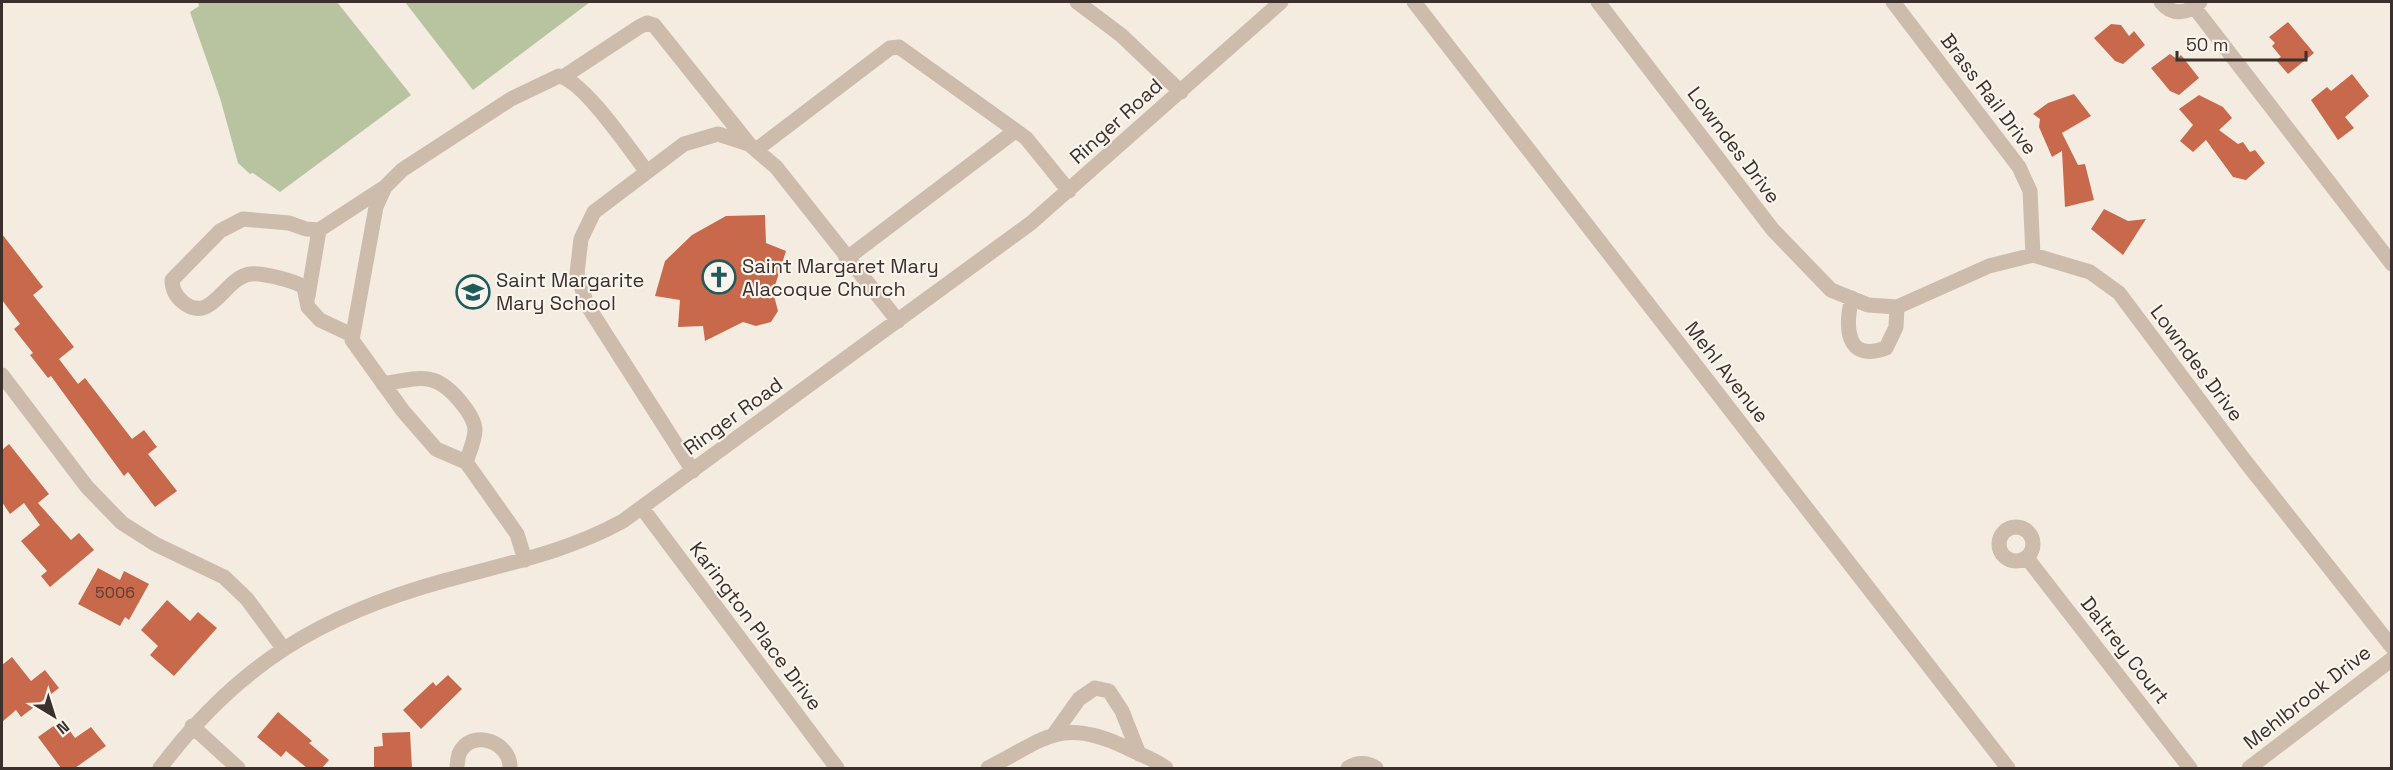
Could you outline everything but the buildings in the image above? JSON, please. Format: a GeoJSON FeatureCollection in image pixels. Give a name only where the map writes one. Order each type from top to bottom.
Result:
{"type":"FeatureCollection","features":[{"type":"Feature","properties":{"kind":"street"},"geometry":{"type":"LineString","coordinates":[[1077,2],[1121,35],[1180,92]]}},
{"type":"Feature","properties":{"kind":"street","name":"Ringer Road"},"geometry":{"type":"LineString","coordinates":[[160,768],[192,726],[234,686],[283,648],[326,624],[384,599],[578,544],[623,521],[1018,233],[1069,191],[1281,2]]}},
{"type":"Feature","properties":{"kind":"street","name":"Mehl Avenue"},"geometry":{"type":"LineString","coordinates":[[1414,2],[2008,768]]}},
{"type":"Feature","properties":{"kind":"street","name":"Lowndes Drive"},"geometry":{"type":"LineString","coordinates":[[1598,2],[1773,230],[1831,290],[1868,305],[1897,307],[1989,266],[2033,255],[2090,272],[2119,293],[2245,461],[2391,647]]}},
{"type":"Feature","properties":{"kind":"street","name":"Brass Rail Drive"},"geometry":{"type":"LineString","coordinates":[[1893,2],[2019,167],[2030,191],[2033,255]]}},
{"type":"Feature","properties":{"kind":"street"},"geometry":{"type":"LineString","coordinates":[[2162,2],[2171,10],[2179,12],[2197,4],[2391,264]]}},
{"type":"Feature","properties":{"kind":"street"},"geometry":{"type":"LineString","coordinates":[[308,296],[304,287],[297,283],[251,273],[242,277],[207,307],[193,310],[180,300],[172,289],[172,280],[220,231],[243,219],[289,223],[306,229],[319,230],[385,187],[402,170],[511,99],[563,77],[647,23],[654,25],[753,147],[776,167],[846,259],[898,321]]}},
{"type":"Feature","properties":{"kind":"street"},"geometry":{"type":"LineString","coordinates":[[753,147],[890,48],[899,47],[1026,138],[1069,191]]}},
{"type":"Feature","properties":{"kind":"street"},"geometry":{"type":"LineString","coordinates":[[563,77],[576,83],[647,172]]}},
{"type":"Feature","properties":{"kind":"street"},"geometry":{"type":"LineString","coordinates":[[846,259],[1015,131]]}},
{"type":"Feature","properties":{"kind":"street"},"geometry":{"type":"LineString","coordinates":[[693,471],[587,305],[577,273],[581,239],[594,212],[684,144],[718,134],[753,147]]}},
{"type":"Feature","properties":{"kind":"street"},"geometry":{"type":"LineString","coordinates":[[385,187],[376,207],[352,340],[436,449],[466,462],[517,534],[525,560]]}},
{"type":"Feature","properties":{"kind":"street"},"geometry":{"type":"LineString","coordinates":[[319,230],[308,307],[320,320],[352,335]]}},
{"type":"Feature","properties":{"kind":"street"},"geometry":{"type":"LineString","coordinates":[[1852,298],[1847,320],[1847,336],[1858,347],[1873,353],[1886,348],[1896,327],[1897,307]]}},
{"type":"Feature","properties":{"kind":"street"},"geometry":{"type":"LineString","coordinates":[[2,375],[87,487],[122,523],[155,544],[224,578],[247,599],[283,648]]}},
{"type":"Feature","properties":{"kind":"street"},"geometry":{"type":"LineString","coordinates":[[384,384],[428,378],[442,382],[453,392],[468,411],[475,430],[466,462]]}},
{"type":"Feature","properties":{"kind":"street","name":"Karington Place Drive"},"geometry":{"type":"LineString","coordinates":[[642,508],[837,768]]}},
{"type":"Feature","properties":{"kind":"street","name":"Daltrey Court"},"geometry":{"type":"LineString","coordinates":[[2027,558],[2190,768]]}},
{"type":"Feature","properties":{"kind":"street","name":"Mehlbrook Drive"},"geometry":{"type":"LineString","coordinates":[[2249,768],[2391,659]]}},
{"type":"Feature","properties":{"kind":"street"},"geometry":{"type":"LineString","coordinates":[[1054,734],[1079,699],[1095,688],[1110,691],[1133,733],[1139,754]]}},
{"type":"Feature","properties":{"kind":"street"},"geometry":{"type":"LineString","coordinates":[[192,726],[238,768]]}},
{"type":"Feature","properties":{"kind":"street"},"geometry":{"type":"LineString","coordinates":[[988,768],[1054,734],[1077,731],[1104,738],[1166,768]]}},
{"type":"Feature","properties":{"kind":"street"},"geometry":{"type":"LineString","coordinates":[[457,768],[460,752],[466,746],[478,740],[488,740],[497,742],[504,748],[508,755],[510,768]]}},
{"type":"Feature","properties":{"kind":"street"},"geometry":{"type":"LineString","coordinates":[[1348,768],[1358,764],[1367,764],[1376,768]]}},
{"type":"Feature","properties":{"kind":"green space"},"geometry":{"type":"Polygon","coordinates":[[[198,2],[337,2],[411,95],[280,192],[253,173],[250,174],[238,163],[220,98],[190,12],[199,6],[198,2]]]}},
{"type":"Feature","properties":{"kind":"green space"},"geometry":{"type":"Polygon","coordinates":[[[405,2],[590,2],[473,90],[405,2]]]}},
{"type":"Feature","properties":{"kind":"place","name":"Saint Margaret Mary Alacoque Church"},"geometry":{"type":"Point","coordinates":[719,277]}},
{"type":"Feature","properties":{"kind":"place","name":"Saint Margarite Mary School"},"geometry":{"type":"Point","coordinates":[473,292]}}]}
